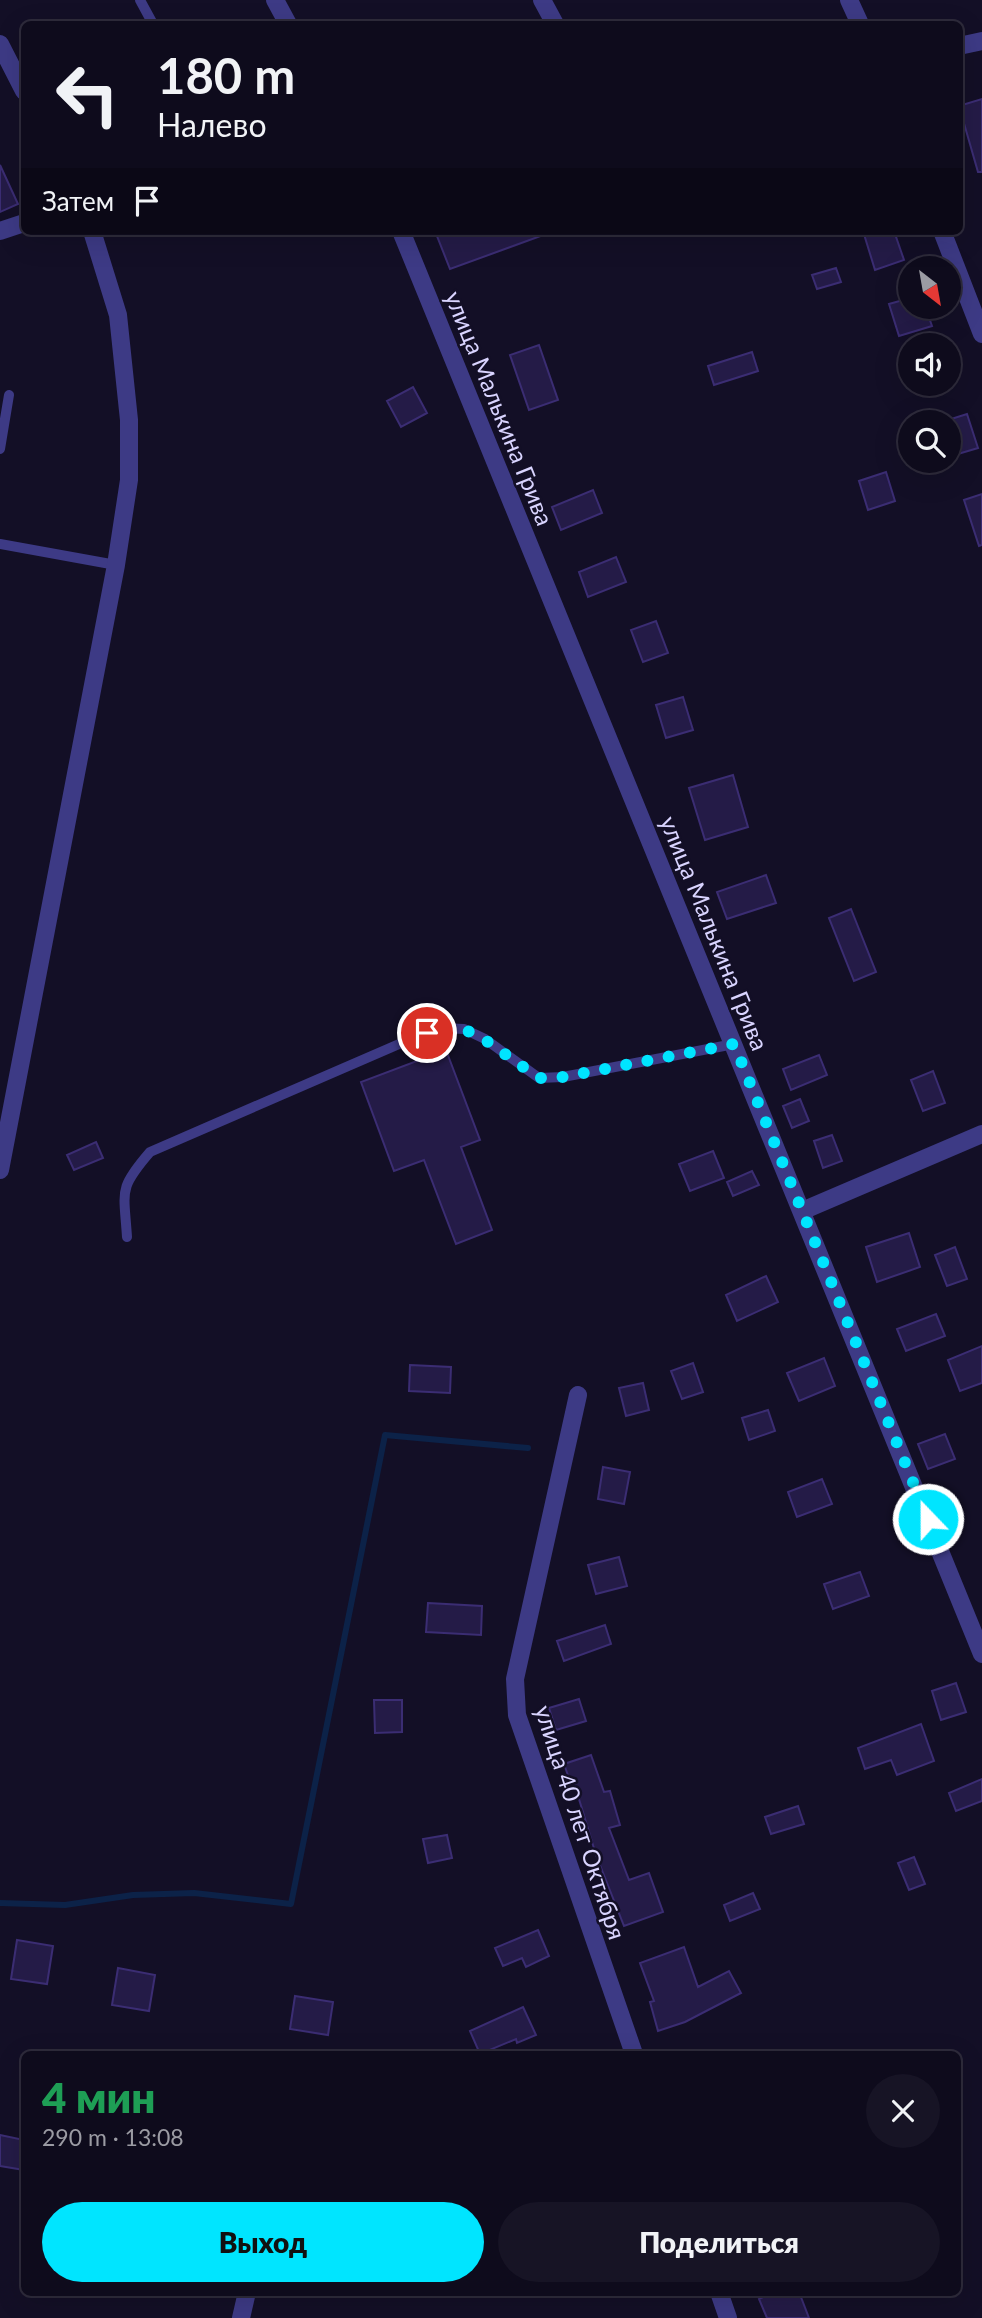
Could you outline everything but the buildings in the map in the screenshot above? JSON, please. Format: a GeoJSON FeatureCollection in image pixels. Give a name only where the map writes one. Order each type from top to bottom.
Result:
{"type":"FeatureCollection","features":[{"type":"Feature","properties":{"kind":"street"},"geometry":{"type":"LineString","coordinates":[[275,0],[286,21]]}},
{"type":"Feature","properties":{"kind":"street"},"geometry":{"type":"LineString","coordinates":[[542,0],[553,21]]}},
{"type":"Feature","properties":{"kind":"street"},"geometry":{"type":"LineString","coordinates":[[849,0],[859,21]]}},
{"type":"Feature","properties":{"kind":"street"},"geometry":{"type":"LineString","coordinates":[[963,45],[982,41]]}},
{"type":"Feature","properties":{"kind":"street"},"geometry":{"type":"LineString","coordinates":[[0,44],[21,85]]}},
{"type":"Feature","properties":{"kind":"street"},"geometry":{"type":"LineString","coordinates":[[0,231],[21,224]]}},
{"type":"Feature","properties":{"kind":"street"},"geometry":{"type":"LineString","coordinates":[[0,1170],[117,565],[129,480],[129,420],[118,316],[93,235]]}},
{"type":"Feature","properties":{"kind":"street","name":"улица Малькина Грива"},"geometry":{"type":"LineString","coordinates":[[403,235],[982,1654]]}},
{"type":"Feature","properties":{"kind":"street"},"geometry":{"type":"LineString","coordinates":[[944,235],[982,334]]}},
{"type":"Feature","properties":{"kind":"street"},"geometry":{"type":"LineString","coordinates":[[802,1211],[982,1134]]}},
{"type":"Feature","properties":{"kind":"street","name":"улица 40 лет Октября"},"geometry":{"type":"LineString","coordinates":[[578,1395],[515,1679],[517,1715],[633,2051]]}},
{"type":"Feature","properties":{"kind":"street"},"geometry":{"type":"LineString","coordinates":[[241,2318],[246,2296]]}},
{"type":"Feature","properties":{"kind":"street"},"geometry":{"type":"LineString","coordinates":[[720,2296],[728,2318]]}},
{"type":"Feature","properties":{"kind":"lane"},"geometry":{"type":"LineString","coordinates":[[140,0],[151,21]]}},
{"type":"Feature","properties":{"kind":"lane"},"geometry":{"type":"LineString","coordinates":[[0,449],[9,396]]}},
{"type":"Feature","properties":{"kind":"lane"},"geometry":{"type":"LineString","coordinates":[[0,544],[117,565]]}},
{"type":"Feature","properties":{"kind":"lane"},"geometry":{"type":"LineString","coordinates":[[127,1237],[124,1188],[131,1174],[150,1152],[441,1028],[464,1029],[485,1040],[539,1078],[563,1077],[734,1044]]}},
{"type":"Feature","properties":{"kind":"waterway"},"geometry":{"type":"LineString","coordinates":[[0,1903],[65,1905],[133,1895],[194,1893],[291,1904],[385,1435],[528,1448]]}},
{"type":"Feature","properties":{"kind":"route"},"geometry":{"type":"LineString","coordinates":[[427,1033],[441,1028],[464,1029],[485,1040],[539,1078],[563,1077],[734,1044],[928,1519]]}}]}
